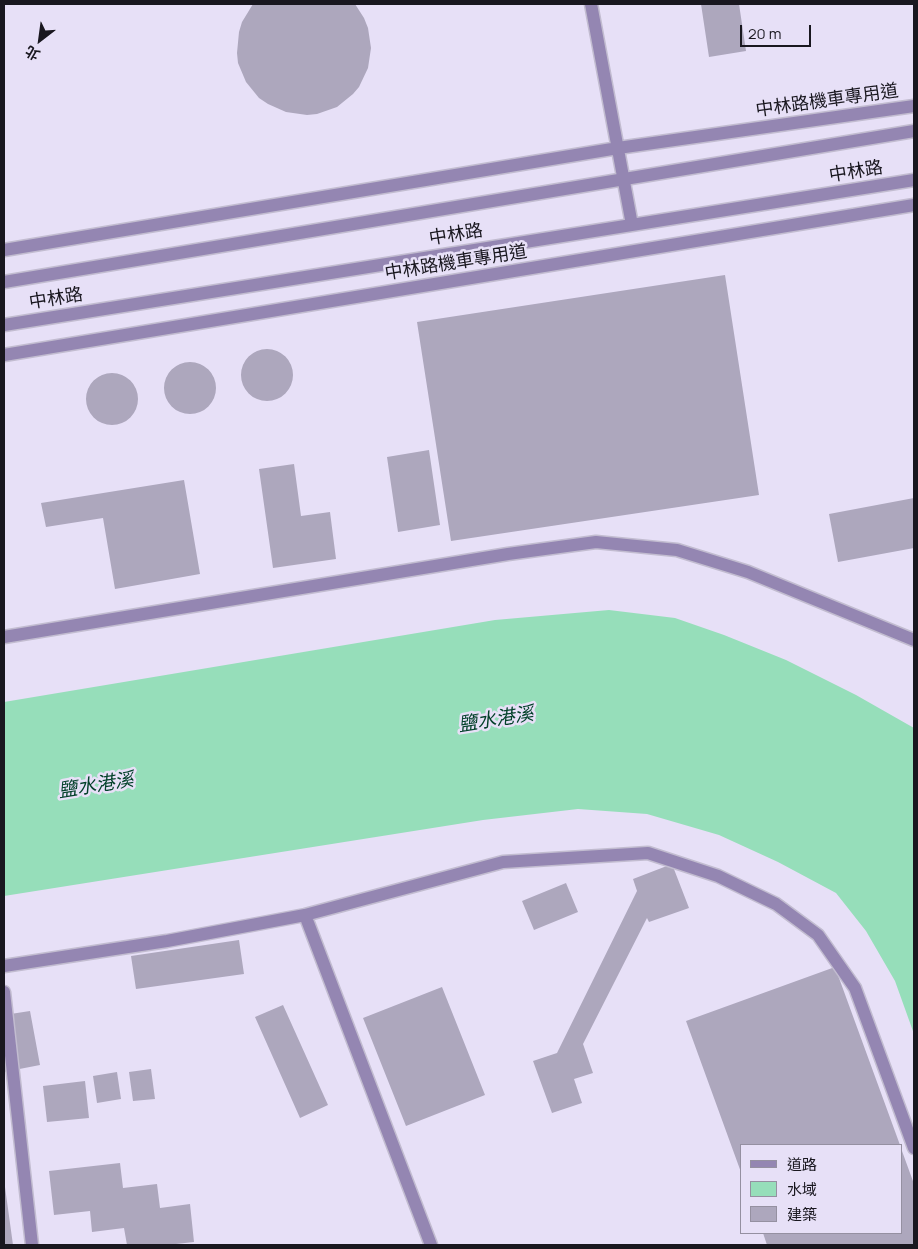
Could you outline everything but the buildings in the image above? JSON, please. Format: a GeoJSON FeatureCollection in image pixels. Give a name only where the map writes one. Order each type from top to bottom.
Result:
{"type":"FeatureCollection","features":[{"type":"Feature","properties":{"kind":"street"},"geometry":{"type":"LineString","coordinates":[[592,4],[632,225]]}},
{"type":"Feature","properties":{"kind":"street","name":"中林路機車專用道"},"geometry":{"type":"LineString","coordinates":[[4,250],[618,148],[914,106]]}},
{"type":"Feature","properties":{"kind":"street"},"geometry":{"type":"LineString","coordinates":[[4,282],[914,131]]}},
{"type":"Feature","properties":{"kind":"street","name":"中林路"},"geometry":{"type":"LineString","coordinates":[[4,325],[914,180]]}},
{"type":"Feature","properties":{"kind":"street","name":"中林路機車專用道"},"geometry":{"type":"LineString","coordinates":[[4,355],[914,205]]}},
{"type":"Feature","properties":{"kind":"street"},"geometry":{"type":"LineString","coordinates":[[4,637],[508,554],[596,542],[677,550],[748,572],[914,640]]}},
{"type":"Feature","properties":{"kind":"street"},"geometry":{"type":"LineString","coordinates":[[4,966],[167,941],[305,915],[503,862],[648,853],[718,876],[776,904],[818,935],[855,988],[914,1148]]}},
{"type":"Feature","properties":{"kind":"street"},"geometry":{"type":"LineString","coordinates":[[305,915],[431,1245]]}},
{"type":"Feature","properties":{"kind":"street"},"geometry":{"type":"LineString","coordinates":[[4,992],[32,1245]]}},
{"type":"Feature","properties":{"kind":"water","name":"鹽水港溪"},"geometry":{"type":"Polygon","coordinates":[[[609,610],[675,618],[724,635],[786,660],[856,695],[914,728],[914,1034],[895,981],[866,931],[836,893],[778,862],[719,835],[647,814],[578,809],[483,820],[4,896],[4,702],[495,620],[609,610]]]}}]}
